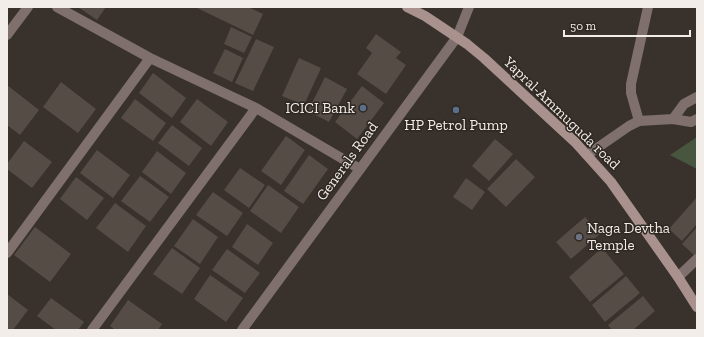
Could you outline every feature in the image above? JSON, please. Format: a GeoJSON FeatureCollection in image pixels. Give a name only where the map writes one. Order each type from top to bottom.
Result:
{"type":"FeatureCollection","features":[{"type":"Feature","properties":{"kind":"main road","name":"Yapral-Ammuguda road"},"geometry":{"type":"LineString","coordinates":[[407,7],[425,16],[457,37],[484,58],[587,155],[612,182],[697,307]]}},
{"type":"Feature","properties":{"kind":"street"},"geometry":{"type":"LineString","coordinates":[[7,35],[28,7]]}},
{"type":"Feature","properties":{"kind":"street"},"geometry":{"type":"LineString","coordinates":[[57,7],[150,58],[256,108],[360,169]]}},
{"type":"Feature","properties":{"kind":"street","name":"Generals Road"},"geometry":{"type":"LineString","coordinates":[[242,330],[457,37],[469,7]]}},
{"type":"Feature","properties":{"kind":"street"},"geometry":{"type":"LineString","coordinates":[[639,121],[631,93],[631,84],[648,7]]}},
{"type":"Feature","properties":{"kind":"street"},"geometry":{"type":"LineString","coordinates":[[7,254],[150,58]]}},
{"type":"Feature","properties":{"kind":"street"},"geometry":{"type":"LineString","coordinates":[[673,119],[684,104],[697,97]]}},
{"type":"Feature","properties":{"kind":"street"},"geometry":{"type":"LineString","coordinates":[[92,330],[256,108]]}},
{"type":"Feature","properties":{"kind":"street"},"geometry":{"type":"LineString","coordinates":[[587,155],[629,126],[639,121],[673,119],[691,122],[697,118]]}},
{"type":"Feature","properties":{"kind":"street"},"geometry":{"type":"LineString","coordinates":[[678,277],[697,259]]}},
{"type":"Feature","properties":{"kind":"green space"},"geometry":{"type":"Polygon","coordinates":[[[697,137],[697,169],[670,155],[697,137]]]}},
{"type":"Feature","properties":{"kind":"building"},"geometry":{"type":"Polygon","coordinates":[[[78,7],[106,7],[97,20],[78,7]]]}},
{"type":"Feature","properties":{"kind":"building"},"geometry":{"type":"Polygon","coordinates":[[[195,7],[248,7],[263,14],[253,35],[195,7]]]}},
{"type":"Feature","properties":{"kind":"building"},"geometry":{"type":"Polygon","coordinates":[[[231,27],[252,37],[244,53],[224,44],[231,27]]]}},
{"type":"Feature","properties":{"kind":"building"},"geometry":{"type":"Polygon","coordinates":[[[376,34],[401,52],[396,58],[406,65],[386,94],[357,74],[372,53],[366,48],[376,34]]]}},
{"type":"Feature","properties":{"kind":"building"},"geometry":{"type":"Polygon","coordinates":[[[256,39],[274,47],[253,91],[235,83],[256,39]]]}},
{"type":"Feature","properties":{"kind":"building"},"geometry":{"type":"Polygon","coordinates":[[[225,49],[243,58],[232,82],[213,73],[225,49]]]}},
{"type":"Feature","properties":{"kind":"building"},"geometry":{"type":"Polygon","coordinates":[[[299,58],[321,68],[304,105],[282,96],[299,58]]]}},
{"type":"Feature","properties":{"kind":"building"},"geometry":{"type":"Polygon","coordinates":[[[153,73],[186,98],[172,118],[139,93],[153,73]]]}},
{"type":"Feature","properties":{"kind":"building"},"geometry":{"type":"Polygon","coordinates":[[[325,77],[347,89],[329,122],[308,111],[325,77]]]}},
{"type":"Feature","properties":{"kind":"building"},"geometry":{"type":"Polygon","coordinates":[[[61,82],[96,109],[78,133],[43,107],[61,82]]]}},
{"type":"Feature","properties":{"kind":"building"},"geometry":{"type":"Polygon","coordinates":[[[7,85],[39,110],[20,135],[7,125],[7,85]]]}},
{"type":"Feature","properties":{"kind":"building"},"geometry":{"type":"Polygon","coordinates":[[[362,86],[384,103],[357,139],[335,122],[362,86]]]}},
{"type":"Feature","properties":{"kind":"building"},"geometry":{"type":"Polygon","coordinates":[[[135,99],[166,123],[153,141],[121,118],[135,99]]]}},
{"type":"Feature","properties":{"kind":"building"},"geometry":{"type":"Polygon","coordinates":[[[197,99],[228,122],[211,146],[180,122],[197,99]]]}},
{"type":"Feature","properties":{"kind":"building"},"geometry":{"type":"Polygon","coordinates":[[[172,125],[202,148],[189,166],[158,143],[172,125]]]}},
{"type":"Feature","properties":{"kind":"building"},"geometry":{"type":"Polygon","coordinates":[[[286,136],[305,150],[281,185],[261,171],[286,136]]]}},
{"type":"Feature","properties":{"kind":"building"},"geometry":{"type":"Polygon","coordinates":[[[495,139],[513,154],[489,181],[472,166],[495,139]]]}},
{"type":"Feature","properties":{"kind":"building"},"geometry":{"type":"Polygon","coordinates":[[[24,141],[52,162],[32,188],[7,169],[7,164],[24,141]]]}},
{"type":"Feature","properties":{"kind":"building"},"geometry":{"type":"Polygon","coordinates":[[[97,150],[130,175],[113,198],[80,173],[97,150]]]}},
{"type":"Feature","properties":{"kind":"building"},"geometry":{"type":"Polygon","coordinates":[[[157,151],[186,173],[171,194],[142,172],[157,151]]]}},
{"type":"Feature","properties":{"kind":"building"},"geometry":{"type":"Polygon","coordinates":[[[309,155],[328,169],[303,204],[284,191],[309,155]]]}},
{"type":"Feature","properties":{"kind":"building"},"geometry":{"type":"Polygon","coordinates":[[[516,159],[535,177],[506,207],[487,189],[516,159]]]}},
{"type":"Feature","properties":{"kind":"building"},"geometry":{"type":"Polygon","coordinates":[[[240,168],[265,185],[249,208],[224,190],[240,168]]]}},
{"type":"Feature","properties":{"kind":"building"},"geometry":{"type":"Polygon","coordinates":[[[140,176],[169,197],[150,222],[121,201],[140,176]]]}},
{"type":"Feature","properties":{"kind":"building"},"geometry":{"type":"Polygon","coordinates":[[[76,177],[104,198],[87,220],[60,199],[76,177]]]}},
{"type":"Feature","properties":{"kind":"building"},"geometry":{"type":"Polygon","coordinates":[[[466,178],[485,192],[472,210],[453,197],[466,178]]]}},
{"type":"Feature","properties":{"kind":"building"},"geometry":{"type":"Polygon","coordinates":[[[268,185],[299,207],[281,233],[250,211],[268,185]]]}},
{"type":"Feature","properties":{"kind":"building"},"geometry":{"type":"Polygon","coordinates":[[[213,192],[243,213],[227,236],[196,215],[213,192]]]}},
{"type":"Feature","properties":{"kind":"building"},"geometry":{"type":"Polygon","coordinates":[[[697,197],[697,224],[682,241],[669,229],[697,197]]]}},
{"type":"Feature","properties":{"kind":"building"},"geometry":{"type":"Polygon","coordinates":[[[115,203],[146,226],[128,252],[96,228],[115,203]]]}},
{"type":"Feature","properties":{"kind":"building"},"geometry":{"type":"Polygon","coordinates":[[[585,217],[600,234],[571,259],[556,242],[585,217]]]}},
{"type":"Feature","properties":{"kind":"building"},"geometry":{"type":"Polygon","coordinates":[[[193,219],[218,237],[200,264],[174,246],[193,219]]]}},
{"type":"Feature","properties":{"kind":"building"},"geometry":{"type":"Polygon","coordinates":[[[247,224],[273,243],[258,265],[232,247],[247,224]]]}},
{"type":"Feature","properties":{"kind":"building"},"geometry":{"type":"Polygon","coordinates":[[[35,227],[71,254],[50,282],[14,255],[35,227]]]}},
{"type":"Feature","properties":{"kind":"building"},"geometry":{"type":"Polygon","coordinates":[[[697,227],[697,253],[695,256],[682,244],[697,227]]]}},
{"type":"Feature","properties":{"kind":"building"},"geometry":{"type":"Polygon","coordinates":[[[172,248],[200,268],[182,294],[153,274],[172,248]]]}},
{"type":"Feature","properties":{"kind":"building"},"geometry":{"type":"Polygon","coordinates":[[[602,248],[624,274],[590,302],[569,277],[602,248]]]}},
{"type":"Feature","properties":{"kind":"building"},"geometry":{"type":"Polygon","coordinates":[[[227,249],[260,273],[245,293],[212,270],[227,249]]]}},
{"type":"Feature","properties":{"kind":"building"},"geometry":{"type":"Polygon","coordinates":[[[210,275],[243,298],[226,322],[194,299],[210,275]]]}},
{"type":"Feature","properties":{"kind":"building"},"geometry":{"type":"Polygon","coordinates":[[[626,276],[640,293],[605,322],[592,305],[626,276]]]}},
{"type":"Feature","properties":{"kind":"building"},"geometry":{"type":"Polygon","coordinates":[[[7,294],[28,310],[13,330],[7,330],[7,294]]]}},
{"type":"Feature","properties":{"kind":"building"},"geometry":{"type":"Polygon","coordinates":[[[643,296],[655,311],[633,330],[612,330],[608,325],[643,296]]]}},
{"type":"Feature","properties":{"kind":"building"},"geometry":{"type":"Polygon","coordinates":[[[51,298],[84,322],[78,330],[56,330],[37,316],[51,298]]]}},
{"type":"Feature","properties":{"kind":"building"},"geometry":{"type":"Polygon","coordinates":[[[128,300],[162,324],[158,330],[115,330],[110,326],[128,300]]]}},
{"type":"Feature","properties":{"kind":"place","name":"ICICI Bank"},"geometry":{"type":"Point","coordinates":[363,108]}},
{"type":"Feature","properties":{"kind":"place","name":"HP Petrol Pump"},"geometry":{"type":"Point","coordinates":[456,110]}},
{"type":"Feature","properties":{"kind":"place","name":"Naga Devtha Temple"},"geometry":{"type":"Point","coordinates":[579,237]}}]}
